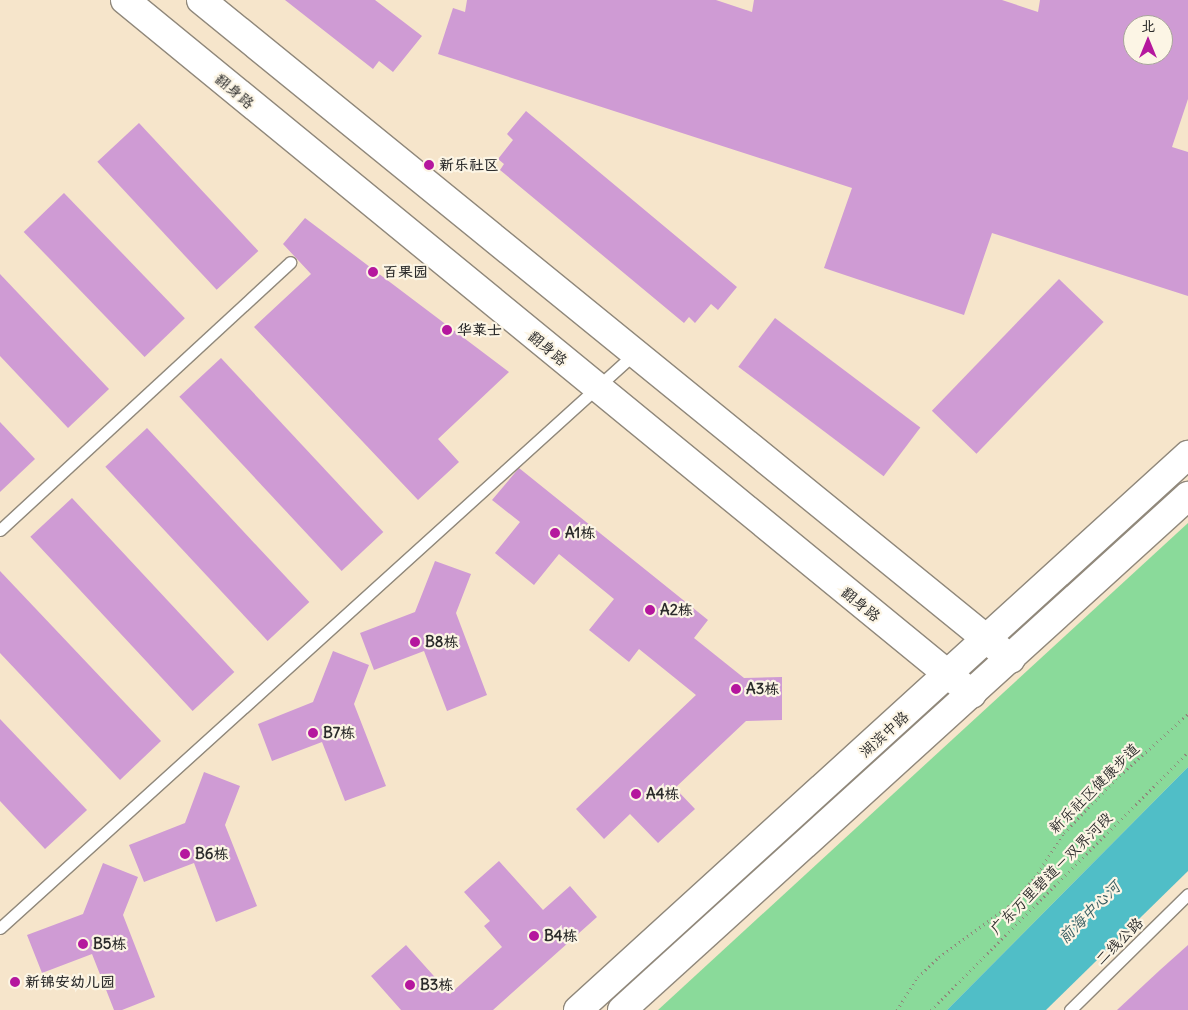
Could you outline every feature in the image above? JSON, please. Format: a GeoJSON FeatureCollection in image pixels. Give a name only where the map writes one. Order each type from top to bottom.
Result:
{"type":"FeatureCollection","features":[{"type":"Feature","properties":{"kind":"main road","name":"翻身路"},"geometry":{"type":"LineString","coordinates":[[125,0],[597,389],[972,694]]}},
{"type":"Feature","properties":{"kind":"main road"},"geometry":{"type":"LineString","coordinates":[[201,0],[1011,659]]}},
{"type":"Feature","properties":{"kind":"main road","name":"湖滨中路"},"geometry":{"type":"LineString","coordinates":[[578,1010],[988,640],[1188,455]]}},
{"type":"Feature","properties":{"kind":"main road","name":"湖滨中路"},"geometry":{"type":"LineString","coordinates":[[622,1010],[1011,659],[1188,496]]}},
{"type":"Feature","properties":{"kind":"lane"},"geometry":{"type":"LineString","coordinates":[[0,530],[290,262]]}},
{"type":"Feature","properties":{"kind":"lane"},"geometry":{"type":"LineString","coordinates":[[0,928],[634,354]]}},
{"type":"Feature","properties":{"kind":"lane","name":"二线公路"},"geometry":{"type":"LineString","coordinates":[[1070,1010],[1188,894]]}},
{"type":"Feature","properties":{"kind":"path","name":"新乐社区健康步道"},"geometry":{"type":"LineString","coordinates":[[898,1010],[918,977],[939,957],[1009,906],[1035,877],[1064,832],[1116,779],[1188,714]]}},
{"type":"Feature","properties":{"kind":"path","name":"广东万里碧道－双界河段"},"geometry":{"type":"LineString","coordinates":[[931,1010],[1188,752]]}},
{"type":"Feature","properties":{"kind":"green space"},"geometry":{"type":"Polygon","coordinates":[[[1188,523],[1188,767],[947,1010],[658,1010],[1188,523]]]}},
{"type":"Feature","properties":{"kind":"water","name":"前海中心河"},"geometry":{"type":"Polygon","coordinates":[[[1188,767],[1188,871],[1046,1010],[947,1010],[1188,767]]]}},
{"type":"Feature","properties":{"kind":"building"},"geometry":{"type":"Polygon","coordinates":[[[285,0],[375,0],[422,36],[393,72],[379,61],[373,69],[285,0]]]}},
{"type":"Feature","properties":{"kind":"building"},"geometry":{"type":"Polygon","coordinates":[[[467,0],[716,0],[752,12],[754,0],[1002,0],[1038,12],[1040,0],[1188,0],[1188,99],[1172,147],[1188,152],[1188,296],[992,233],[964,315],[824,268],[852,188],[438,54],[453,8],[465,12],[467,0]]]}},
{"type":"Feature","properties":{"kind":"building"},"geometry":{"type":"Polygon","coordinates":[[[526,111],[737,287],[718,310],[711,304],[695,323],[689,317],[684,323],[500,170],[504,164],[498,159],[513,140],[507,134],[526,111]]]}},
{"type":"Feature","properties":{"kind":"building"},"geometry":{"type":"Polygon","coordinates":[[[139,123],[258,251],[217,290],[97,162],[139,123]]]}},
{"type":"Feature","properties":{"kind":"building"},"geometry":{"type":"Polygon","coordinates":[[[64,193],[185,318],[145,357],[24,232],[64,193]]]}},
{"type":"Feature","properties":{"kind":"building"},"geometry":{"type":"Polygon","coordinates":[[[305,218],[509,372],[438,439],[459,462],[418,500],[254,327],[311,274],[283,244],[305,218]]]}},
{"type":"Feature","properties":{"kind":"building"},"geometry":{"type":"Polygon","coordinates":[[[0,274],[109,389],[68,428],[0,356],[0,274]]]}},
{"type":"Feature","properties":{"kind":"building"},"geometry":{"type":"Polygon","coordinates":[[[1059,279],[1104,322],[976,454],[932,411],[1059,279]]]}},
{"type":"Feature","properties":{"kind":"building"},"geometry":{"type":"Polygon","coordinates":[[[775,318],[920,428],[884,476],[738,367],[775,318]]]}},
{"type":"Feature","properties":{"kind":"building"},"geometry":{"type":"Polygon","coordinates":[[[221,358],[383,532],[342,571],[179,397],[221,358]]]}},
{"type":"Feature","properties":{"kind":"building"},"geometry":{"type":"Polygon","coordinates":[[[0,422],[35,459],[0,492],[0,422]]]}},
{"type":"Feature","properties":{"kind":"building"},"geometry":{"type":"Polygon","coordinates":[[[147,428],[309,602],[268,641],[105,467],[147,428]]]}},
{"type":"Feature","properties":{"kind":"building"},"geometry":{"type":"Polygon","coordinates":[[[519,468],[708,620],[694,638],[744,678],[782,677],[782,720],[746,721],[675,788],[695,809],[658,843],[630,814],[604,839],[576,809],[696,695],[639,649],[629,662],[589,630],[614,599],[559,554],[534,585],[495,553],[520,522],[492,500],[519,468]]]}},
{"type":"Feature","properties":{"kind":"building"},"geometry":{"type":"Polygon","coordinates":[[[72,498],[234,672],[193,711],[30,537],[72,498]]]}},
{"type":"Feature","properties":{"kind":"building","name":"B8栋"},"geometry":{"type":"Polygon","coordinates":[[[435,561],[471,574],[456,613],[487,695],[447,711],[424,651],[374,670],[360,633],[415,612],[435,561]]]}},
{"type":"Feature","properties":{"kind":"building"},"geometry":{"type":"Polygon","coordinates":[[[0,571],[161,741],[120,780],[0,653],[0,571]]]}},
{"type":"Feature","properties":{"kind":"building","name":"B7栋"},"geometry":{"type":"Polygon","coordinates":[[[333,651],[369,665],[354,704],[386,786],[345,801],[322,742],[272,761],[258,724],[313,702],[333,651]]]}},
{"type":"Feature","properties":{"kind":"building"},"geometry":{"type":"Polygon","coordinates":[[[0,719],[87,810],[45,849],[0,801],[0,719]]]}},
{"type":"Feature","properties":{"kind":"building","name":"B6栋"},"geometry":{"type":"Polygon","coordinates":[[[204,772],[240,786],[225,825],[257,906],[216,922],[194,863],[144,882],[129,845],[185,823],[204,772]]]}},
{"type":"Feature","properties":{"kind":"building","name":"B4栋"},"geometry":{"type":"Polygon","coordinates":[[[499,861],[543,910],[570,886],[597,917],[493,1010],[401,1010],[371,976],[406,945],[450,994],[502,947],[484,926],[490,921],[464,892],[499,861]]]}},
{"type":"Feature","properties":{"kind":"building","name":"B5栋"},"geometry":{"type":"Polygon","coordinates":[[[103,863],[138,877],[123,915],[155,997],[122,1010],[114,1010],[92,954],[42,973],[27,935],[83,914],[103,863]]]}},
{"type":"Feature","properties":{"kind":"building"},"geometry":{"type":"Polygon","coordinates":[[[1188,945],[1188,1010],[1117,1010],[1160,970],[1188,945]]]}},
{"type":"Feature","properties":{"kind":"place","name":"新乐社区"},"geometry":{"type":"Point","coordinates":[429,165]}},
{"type":"Feature","properties":{"kind":"place","name":"百果园"},"geometry":{"type":"Point","coordinates":[373,272]}},
{"type":"Feature","properties":{"kind":"place","name":"华莱士"},"geometry":{"type":"Point","coordinates":[447,330]}},
{"type":"Feature","properties":{"kind":"place","name":"A1栋"},"geometry":{"type":"Point","coordinates":[555,533]}},
{"type":"Feature","properties":{"kind":"place","name":"A2栋"},"geometry":{"type":"Point","coordinates":[650,610]}},
{"type":"Feature","properties":{"kind":"place","name":"B8栋"},"geometry":{"type":"Point","coordinates":[415,642]}},
{"type":"Feature","properties":{"kind":"place","name":"A3栋"},"geometry":{"type":"Point","coordinates":[736,689]}},
{"type":"Feature","properties":{"kind":"place","name":"B7栋"},"geometry":{"type":"Point","coordinates":[313,733]}},
{"type":"Feature","properties":{"kind":"place","name":"A4栋"},"geometry":{"type":"Point","coordinates":[636,794]}},
{"type":"Feature","properties":{"kind":"place","name":"B6栋"},"geometry":{"type":"Point","coordinates":[185,854]}},
{"type":"Feature","properties":{"kind":"place","name":"B4栋"},"geometry":{"type":"Point","coordinates":[534,936]}},
{"type":"Feature","properties":{"kind":"place","name":"B5栋"},"geometry":{"type":"Point","coordinates":[83,944]}},
{"type":"Feature","properties":{"kind":"place","name":"新锦安幼儿园"},"geometry":{"type":"Point","coordinates":[15,982]}},
{"type":"Feature","properties":{"kind":"place","name":"B3栋"},"geometry":{"type":"Point","coordinates":[410,985]}}]}
